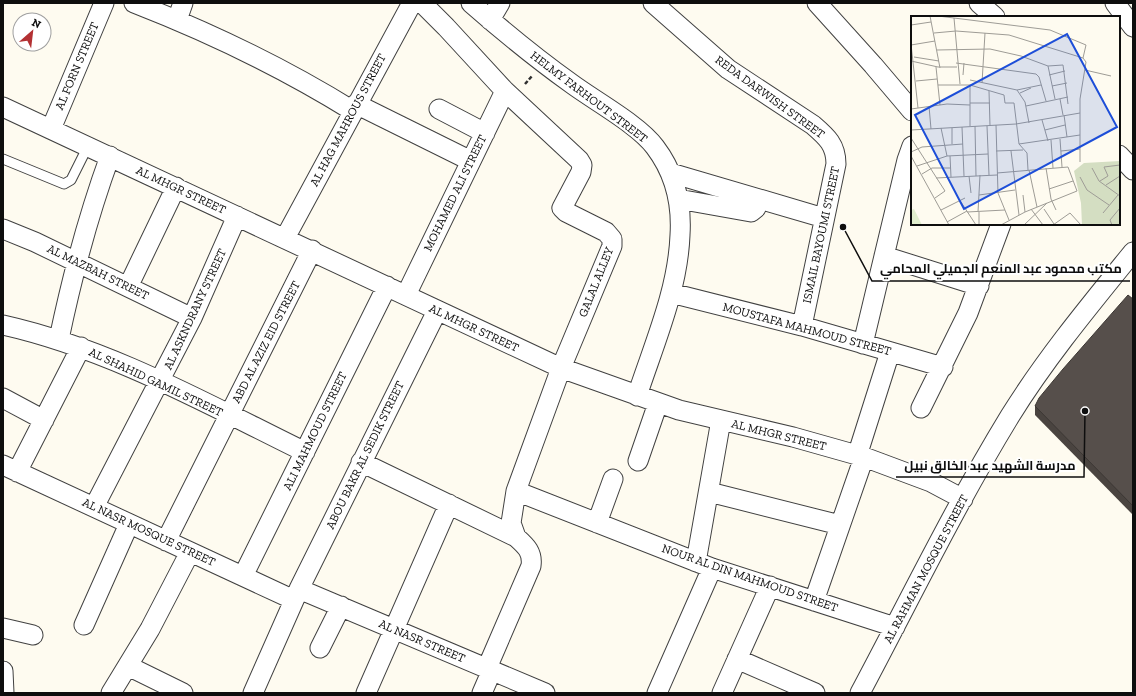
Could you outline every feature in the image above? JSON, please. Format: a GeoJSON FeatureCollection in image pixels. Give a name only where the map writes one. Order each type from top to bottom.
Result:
{"type":"FeatureCollection","features":[{"type":"Feature","properties":{"kind":"street","name":"AL FORN STREET"},"geometry":{"type":"LineString","coordinates":[[51,129],[104,3]]}},
{"type":"Feature","properties":{"kind":"street"},"geometry":{"type":"LineString","coordinates":[[134,3],[180,11],[267,61],[355,107],[471,161]]}},
{"type":"Feature","properties":{"kind":"street","name":"AL HAG MAHROUS STREET"},"geometry":{"type":"LineString","coordinates":[[285,238],[412,3]]}},
{"type":"Feature","properties":{"kind":"street"},"geometry":{"type":"LineString","coordinates":[[422,3],[505,91]]}},
{"type":"Feature","properties":{"kind":"street","name":"HELMY FARHOUT STREET"},"geometry":{"type":"LineString","coordinates":[[471,3],[543,63],[630,124],[654,145],[671,173],[678,199],[680,234],[671,293],[637,396]]}},
{"type":"Feature","properties":{"kind":"street"},"geometry":{"type":"LineString","coordinates":[[490,20],[500,3]]}},
{"type":"Feature","properties":{"kind":"street","name":"REDA DARWISH STREET"},"geometry":{"type":"LineString","coordinates":[[653,3],[728,69],[813,126],[826,136],[833,144]]}},
{"type":"Feature","properties":{"kind":"street"},"geometry":{"type":"LineString","coordinates":[[816,3],[878,70],[911,110]]}},
{"type":"Feature","properties":{"kind":"street"},"geometry":{"type":"LineString","coordinates":[[979,3],[994,16]]}},
{"type":"Feature","properties":{"kind":"street"},"geometry":{"type":"LineString","coordinates":[[1115,3],[1133,26]]}},
{"type":"Feature","properties":{"kind":"street","name":"MOHAMED ALI STREET"},"geometry":{"type":"LineString","coordinates":[[406,295],[505,91]]}},
{"type":"Feature","properties":{"kind":"street","name":"GALAL ALLEY"},"geometry":{"type":"LineString","coordinates":[[505,91],[581,163],[581,172],[562,205],[564,210],[606,232],[612,239],[612,246],[561,368]]}},
{"type":"Feature","properties":{"kind":"street","name":"AL MHGR STREET"},"geometry":{"type":"LineString","coordinates":[[3,107],[312,250],[437,311],[561,368],[658,403],[721,420],[793,436],[861,457],[931,482],[963,499]]}},
{"type":"Feature","properties":{"kind":"street"},"geometry":{"type":"LineString","coordinates":[[439,109],[485,133]]}},
{"type":"Feature","properties":{"kind":"street","name":"ISMAIL BAYOUMI STREET"},"geometry":{"type":"LineString","coordinates":[[802,326],[836,164],[836,154],[833,144]]}},
{"type":"Feature","properties":{"kind":"street"},"geometry":{"type":"LineString","coordinates":[[863,344],[884,256],[907,186],[907,160],[911,149]]}},
{"type":"Feature","properties":{"kind":"street"},"geometry":{"type":"LineString","coordinates":[[59,339],[76,262],[95,198],[110,156]]}},
{"type":"Feature","properties":{"kind":"street"},"geometry":{"type":"LineString","coordinates":[[1120,156],[1133,170]]}},
{"type":"Feature","properties":{"kind":"street"},"geometry":{"type":"LineString","coordinates":[[671,173],[824,218]]}},
{"type":"Feature","properties":{"kind":"street"},"geometry":{"type":"LineString","coordinates":[[128,287],[176,187]]}},
{"type":"Feature","properties":{"kind":"street"},"geometry":{"type":"LineString","coordinates":[[678,199],[751,212],[756,208],[759,199]]}},
{"type":"Feature","properties":{"kind":"street","name":"AL ASKNDRANY STREET"},"geometry":{"type":"LineString","coordinates":[[94,507],[161,382],[192,318],[237,216]]}},
{"type":"Feature","properties":{"kind":"street"},"geometry":{"type":"LineString","coordinates":[[921,408],[943,367],[979,286],[1002,225]]}},
{"type":"Feature","properties":{"kind":"street","name":"AL MAZBAH STREET"},"geometry":{"type":"LineString","coordinates":[[3,229],[76,262],[192,318]]}},
{"type":"Feature","properties":{"kind":"street","name":"ABD AL AZIZ EID STREET"},"geometry":{"type":"LineString","coordinates":[[166,541],[312,250]]}},
{"type":"Feature","properties":{"kind":"street"},"geometry":{"type":"LineString","coordinates":[[884,256],[979,286]]}},
{"type":"Feature","properties":{"kind":"street","name":"AL RAHMAN MOSQUE STREET"},"geometry":{"type":"LineString","coordinates":[[860,693],[963,499],[1010,416],[1059,344],[1130,262]]}},
{"type":"Feature","properties":{"kind":"street","name":"ALI MAHMOUD STREET"},"geometry":{"type":"LineString","coordinates":[[243,576],[387,286]]}},
{"type":"Feature","properties":{"kind":"street","name":"MOUSTAFA MAHMOUD STREET"},"geometry":{"type":"LineString","coordinates":[[671,293],[802,326],[943,367]]}},
{"type":"Feature","properties":{"kind":"street","name":"ABOU BAKR AL SEDIK STREET"},"geometry":{"type":"LineString","coordinates":[[253,693],[297,594],[437,311]]}},
{"type":"Feature","properties":{"kind":"street","name":"AL SHAHID GAMIL STREET"},"geometry":{"type":"LineString","coordinates":[[3,325],[59,339],[81,347],[161,382],[305,452]]}},
{"type":"Feature","properties":{"kind":"street"},"geometry":{"type":"LineString","coordinates":[[10,468],[44,420],[81,347]]}},
{"type":"Feature","properties":{"kind":"street"},"geometry":{"type":"LineString","coordinates":[[814,601],[861,457],[890,352]]}},
{"type":"Feature","properties":{"kind":"street"},"geometry":{"type":"LineString","coordinates":[[482,693],[489,669],[531,566],[530,553],[516,537],[511,523],[516,491],[561,368]]}},
{"type":"Feature","properties":{"kind":"street"},"geometry":{"type":"LineString","coordinates":[[3,398],[44,420]]}},
{"type":"Feature","properties":{"kind":"street"},"geometry":{"type":"LineString","coordinates":[[638,461],[658,403]]}},
{"type":"Feature","properties":{"kind":"street"},"geometry":{"type":"LineString","coordinates":[[657,693],[704,565],[709,492],[721,420]]}},
{"type":"Feature","properties":{"kind":"street"},"geometry":{"type":"LineString","coordinates":[[361,462],[516,537]]}},
{"type":"Feature","properties":{"kind":"street","name":"AL NASR MOSQUE STREET"},"geometry":{"type":"LineString","coordinates":[[10,468],[243,576],[297,594]]}},
{"type":"Feature","properties":{"kind":"street"},"geometry":{"type":"LineString","coordinates":[[596,523],[613,480]]}},
{"type":"Feature","properties":{"kind":"street","name":"NOUR AL DIN MAHMOUD STREET"},"geometry":{"type":"LineString","coordinates":[[516,491],[704,565],[895,627]]}},
{"type":"Feature","properties":{"kind":"street"},"geometry":{"type":"LineString","coordinates":[[709,492],[840,525]]}},
{"type":"Feature","properties":{"kind":"street"},"geometry":{"type":"LineString","coordinates":[[366,693],[449,504]]}},
{"type":"Feature","properties":{"kind":"street"},"geometry":{"type":"LineString","coordinates":[[84,625],[129,524]]}},
{"type":"Feature","properties":{"kind":"street"},"geometry":{"type":"LineString","coordinates":[[111,693],[150,629],[190,552]]}},
{"type":"Feature","properties":{"kind":"street"},"geometry":{"type":"LineString","coordinates":[[722,693],[770,586]]}},
{"type":"Feature","properties":{"kind":"street","name":"AL NASR STREET"},"geometry":{"type":"LineString","coordinates":[[297,594],[341,606],[546,693]]}},
{"type":"Feature","properties":{"kind":"street"},"geometry":{"type":"LineString","coordinates":[[320,648],[341,606]]}},
{"type":"Feature","properties":{"kind":"street"},"geometry":{"type":"LineString","coordinates":[[3,628],[34,635]]}},
{"type":"Feature","properties":{"kind":"street"},"geometry":{"type":"LineString","coordinates":[[737,659],[792,688],[815,693]]}},
{"type":"Feature","properties":{"kind":"street"},"geometry":{"type":"LineString","coordinates":[[128,666],[183,693]]}},
{"type":"Feature","properties":{"kind":"street"},"geometry":{"type":"LineString","coordinates":[[3,671],[4,693]]}},
{"type":"Feature","properties":{"kind":"lane"},"geometry":{"type":"LineString","coordinates":[[3,159],[64,184],[71,180],[88,146]]}},
{"type":"Feature","properties":{"kind":"path"},"geometry":{"type":"LineString","coordinates":[[505,91],[509,87],[516,90],[521,90],[543,63]]}},
{"type":"Feature","properties":{"kind":"building"},"geometry":{"type":"Polygon","coordinates":[[[1128,295],[1133,299],[1133,506],[1035,406],[1039,398],[1063,369],[1128,295]]]}},
{"type":"Feature","properties":{"kind":"place","name":"مكتب محمود عبد المنعم الجميلي المحامي"},"geometry":{"type":"Point","coordinates":[843,227]}},
{"type":"Feature","properties":{"kind":"place","name":"مدرسة الشهيد عبد الخالق نبيل"},"geometry":{"type":"Point","coordinates":[1085,411]}}]}
